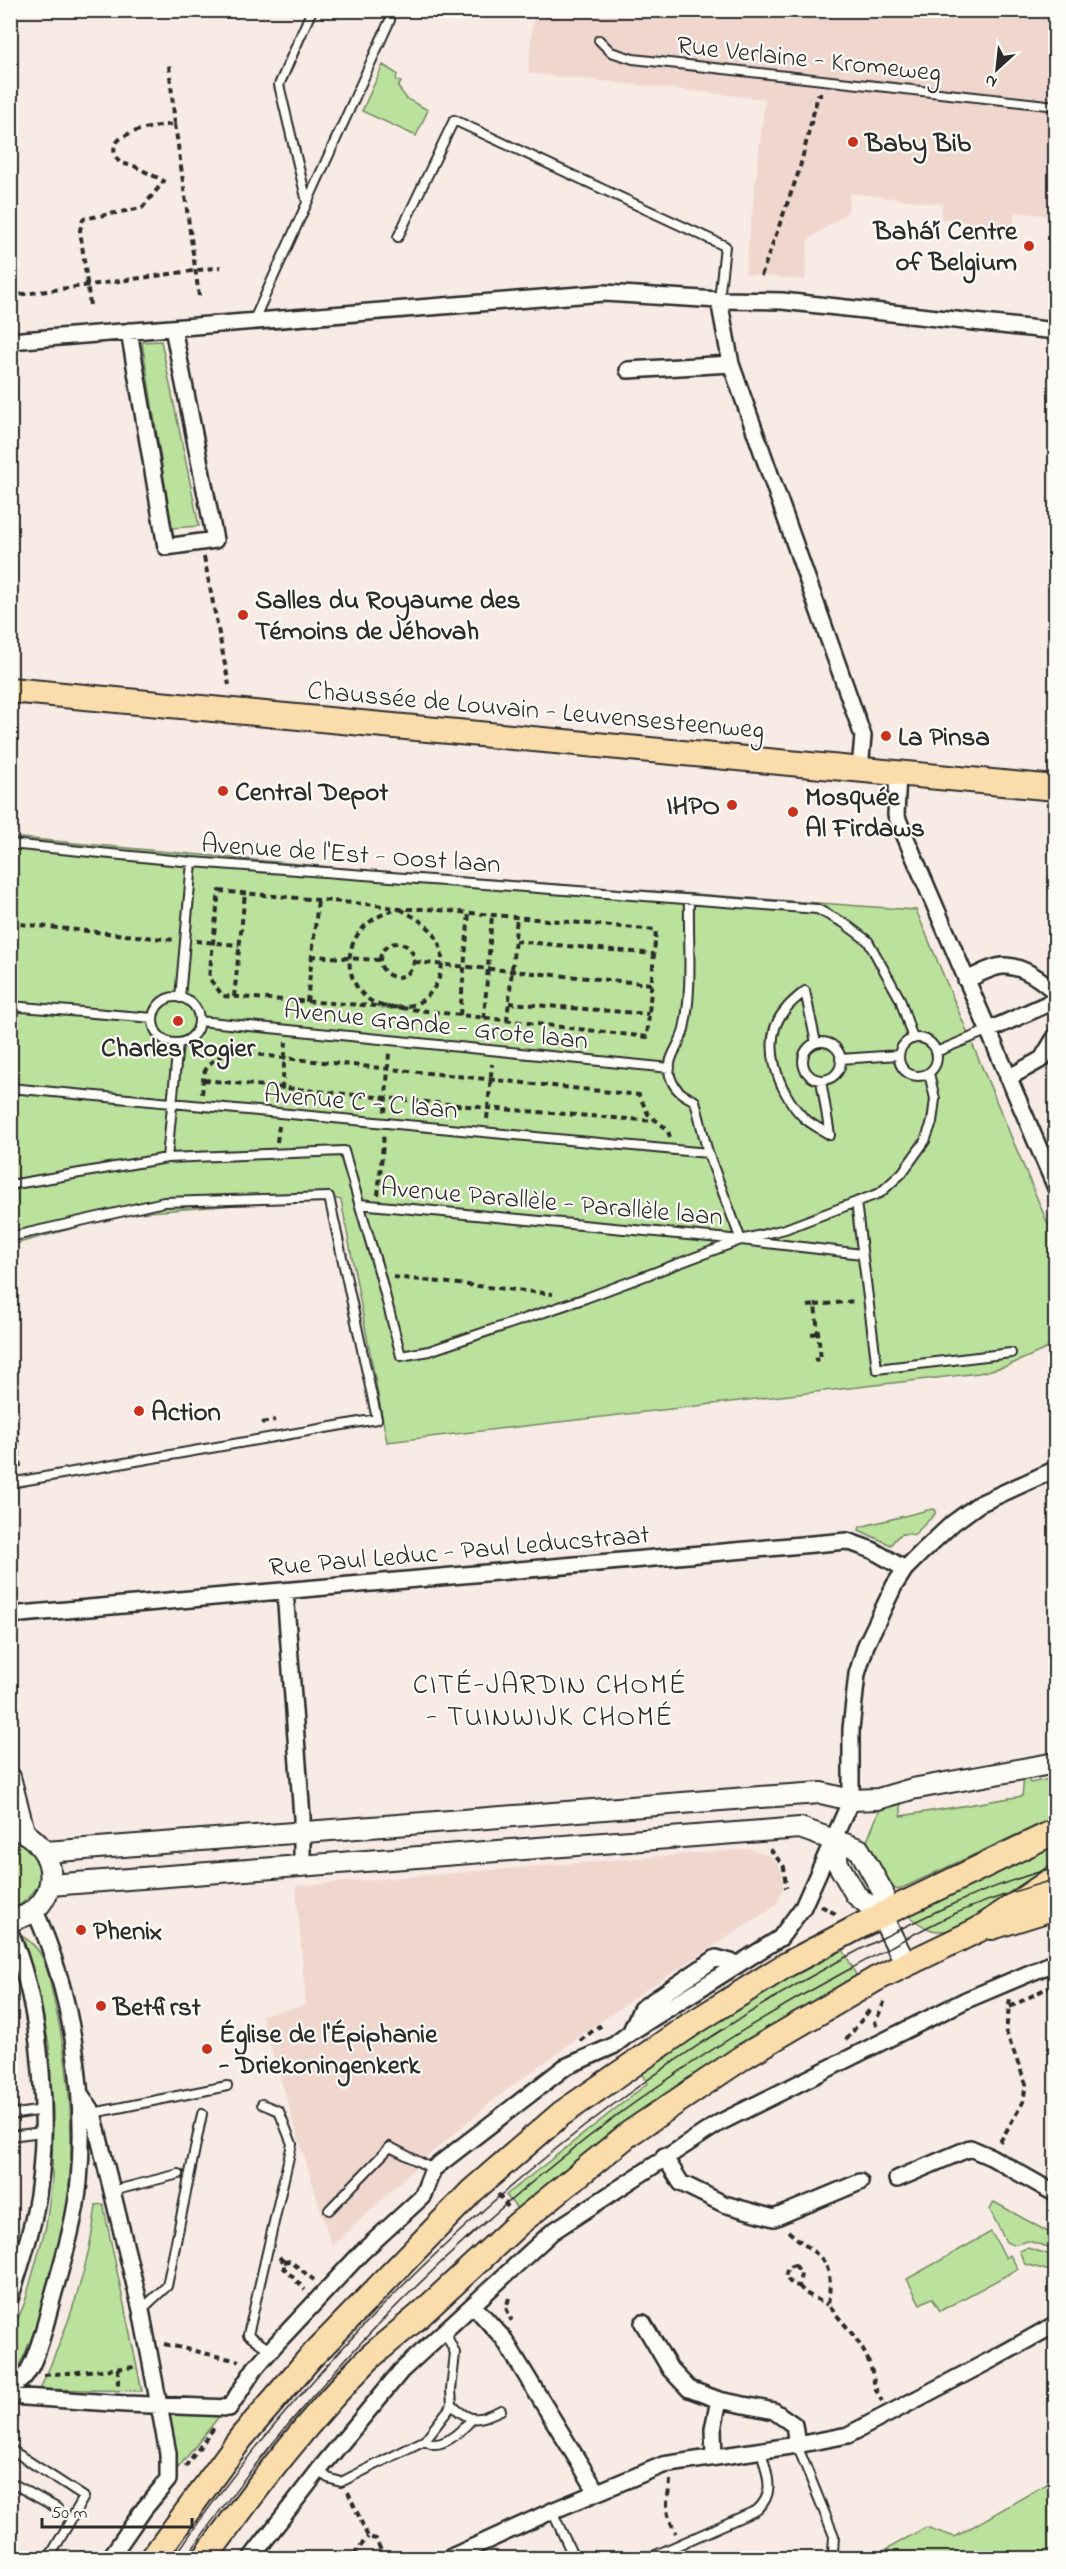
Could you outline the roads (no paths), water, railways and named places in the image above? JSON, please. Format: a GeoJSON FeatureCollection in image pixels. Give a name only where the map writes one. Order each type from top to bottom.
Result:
{"type":"FeatureCollection","features":[{"type":"Feature","properties":{"kind":"main road","name":"Chaussée de Louvain - Leuvensesteenweg"},"geometry":{"type":"LineString","coordinates":[[10,690],[1056,788]]}},
{"type":"Feature","properties":{"kind":"main road"},"geometry":{"type":"LineString","coordinates":[[153,2559],[241,2438],[273,2399],[340,2326],[481,2183],[561,2114],[628,2066],[786,1965],[881,1915],[1056,1831]]}},
{"type":"Feature","properties":{"kind":"main road"},"geometry":{"type":"LineString","coordinates":[[205,2559],[281,2458],[341,2386],[371,2356],[420,2315],[518,2224],[630,2133],[746,2055],[874,1988],[906,1964],[978,1930],[1056,1877]]}},
{"type":"Feature","properties":{"kind":"main road"},"geometry":{"type":"LineString","coordinates":[[978,1930],[1008,1924],[1056,1907]]}},
{"type":"Feature","properties":{"kind":"street"},"geometry":{"type":"LineString","coordinates":[[10,341],[604,293],[719,300],[782,301],[1056,331]]}},
{"type":"Feature","properties":{"kind":"street"},"geometry":{"type":"LineString","coordinates":[[719,300],[731,364],[863,736],[860,769]]}},
{"type":"Feature","properties":{"kind":"street"},"geometry":{"type":"LineString","coordinates":[[129,331],[166,547],[215,540],[174,328]]}},
{"type":"Feature","properties":{"kind":"street"},"geometry":{"type":"LineString","coordinates":[[628,370],[731,364]]}},
{"type":"Feature","properties":{"kind":"street"},"geometry":{"type":"LineString","coordinates":[[898,772],[896,815],[1056,1188]]}},
{"type":"Feature","properties":{"kind":"street"},"geometry":{"type":"LineString","coordinates":[[966,980],[1001,966],[1024,970],[1056,993]]}},
{"type":"Feature","properties":{"kind":"street"},"geometry":{"type":"LineString","coordinates":[[989,1030],[1056,1000]]}},
{"type":"Feature","properties":{"kind":"street"},"geometry":{"type":"LineString","coordinates":[[1008,1078],[1042,1059],[1056,1036]]}},
{"type":"Feature","properties":{"kind":"street"},"geometry":{"type":"LineString","coordinates":[[10,2396],[229,2408],[257,2365],[270,2350],[362,2252],[422,2197],[433,2169],[565,2067],[613,2046],[631,2032],[780,1938],[808,1898],[850,1800],[851,1729],[857,1674],[866,1645],[880,1613],[905,1569],[952,1523],[979,1504],[1056,1468]]}},
{"type":"Feature","properties":{"kind":"street","name":"Rue Paul Leduc - Paul Leducstraat"},"geometry":{"type":"LineString","coordinates":[[10,1615],[847,1541],[873,1550],[905,1569]]}},
{"type":"Feature","properties":{"kind":"street"},"geometry":{"type":"LineString","coordinates":[[285,1591],[302,1833],[302,1865]]}},
{"type":"Feature","properties":{"kind":"street"},"geometry":{"type":"LineString","coordinates":[[46,1852],[821,1793],[850,1800],[878,1799],[912,1789],[1056,1763]]}},
{"type":"Feature","properties":{"kind":"street"},"geometry":{"type":"LineString","coordinates":[[10,1777],[17,1829],[36,1839],[46,1852],[50,1868],[50,1884],[43,1899],[24,1916],[10,1920]]}},
{"type":"Feature","properties":{"kind":"street"},"geometry":{"type":"LineString","coordinates":[[50,1884],[783,1828],[800,1828],[834,1840]]}},
{"type":"Feature","properties":{"kind":"street"},"geometry":{"type":"LineString","coordinates":[[834,1840],[838,1864],[855,1895],[881,1915],[906,1964]]}},
{"type":"Feature","properties":{"kind":"street"},"geometry":{"type":"LineString","coordinates":[[34,1909],[47,1938],[59,1980],[81,2095],[110,2191],[141,2310],[168,2453],[168,2480],[144,2509],[111,2559]]}},
{"type":"Feature","properties":{"kind":"street"},"geometry":{"type":"LineString","coordinates":[[10,1932],[20,1954],[36,2032],[43,2110],[35,2214],[10,2299]]}},
{"type":"Feature","properties":{"kind":"street"},"geometry":{"type":"LineString","coordinates":[[251,2559],[319,2470],[401,2371],[552,2232],[664,2156],[718,2123],[847,2058],[1056,1962]]}},
{"type":"Feature","properties":{"kind":"street"},"geometry":{"type":"LineString","coordinates":[[10,2387],[23,2379],[27,2371],[43,2329],[69,2238],[79,2183],[87,2113]]}},
{"type":"Feature","properties":{"kind":"street"},"geometry":{"type":"LineString","coordinates":[[897,2179],[970,2148],[992,2157],[1056,2194]]}},
{"type":"Feature","properties":{"kind":"street"},"geometry":{"type":"LineString","coordinates":[[664,2156],[681,2183],[724,2204],[774,2218],[860,2182]]}},
{"type":"Feature","properties":{"kind":"street"},"geometry":{"type":"LineString","coordinates":[[473,2305],[504,2339],[597,2492]]}},
{"type":"Feature","properties":{"kind":"street"},"geometry":{"type":"LineString","coordinates":[[643,2323],[670,2369],[689,2389],[719,2400],[774,2411],[794,2425],[797,2445]]}},
{"type":"Feature","properties":{"kind":"street"},"geometry":{"type":"LineString","coordinates":[[449,2559],[552,2511],[663,2465],[797,2445],[848,2434],[891,2414],[1056,2324]]}},
{"type":"Feature","properties":{"kind":"street"},"geometry":{"type":"LineString","coordinates":[[714,2457],[713,2429],[719,2400]]}},
{"type":"Feature","properties":{"kind":"lane"},"geometry":{"type":"LineString","coordinates":[[308,202],[279,85],[312,10]]}},
{"type":"Feature","properties":{"kind":"lane"},"geometry":{"type":"LineString","coordinates":[[254,322],[390,20]]}},
{"type":"Feature","properties":{"kind":"lane","name":"Rue Verlaine - Kromeweg"},"geometry":{"type":"LineString","coordinates":[[599,40],[611,52],[633,59],[1056,106]]}},
{"type":"Feature","properties":{"kind":"lane"},"geometry":{"type":"LineString","coordinates":[[398,237],[454,120],[725,246],[719,300]]}},
{"type":"Feature","properties":{"kind":"lane","name":"Avenue de l'Est - Oost laan"},"geometry":{"type":"LineString","coordinates":[[10,844],[192,862],[817,909],[844,923],[868,940],[900,999],[913,1039]]}},
{"type":"Feature","properties":{"kind":"lane"},"geometry":{"type":"LineString","coordinates":[[180,998],[192,862]]}},
{"type":"Feature","properties":{"kind":"lane"},"geometry":{"type":"LineString","coordinates":[[689,900],[687,1000],[684,1031],[671,1057],[669,1068],[674,1087],[695,1101],[708,1154],[741,1240]]}},
{"type":"Feature","properties":{"kind":"lane"},"geometry":{"type":"LineString","coordinates":[[816,1043],[805,991],[783,1011],[773,1043],[775,1067],[786,1095],[803,1118],[830,1135],[821,1080]]}},
{"type":"Feature","properties":{"kind":"lane"},"geometry":{"type":"LineString","coordinates":[[180,998],[194,1006],[199,1021],[192,1036],[178,1043],[170,1042],[159,1035],[154,1028],[153,1018],[158,1006],[164,1001],[180,998]]}},
{"type":"Feature","properties":{"kind":"lane"},"geometry":{"type":"LineString","coordinates":[[10,1006],[153,1018]]}},
{"type":"Feature","properties":{"kind":"lane","name":"Avenue Grande - Grote laan"},"geometry":{"type":"LineString","coordinates":[[199,1021],[669,1068]]}},
{"type":"Feature","properties":{"kind":"lane"},"geometry":{"type":"LineString","coordinates":[[936,1052],[989,1030]]}},
{"type":"Feature","properties":{"kind":"lane"},"geometry":{"type":"LineString","coordinates":[[919,1038],[929,1042],[936,1052],[936,1064],[929,1073],[922,1076],[908,1074],[899,1063],[903,1045],[913,1039],[919,1038]]}},
{"type":"Feature","properties":{"kind":"lane"},"geometry":{"type":"LineString","coordinates":[[167,1158],[178,1043]]}},
{"type":"Feature","properties":{"kind":"lane"},"geometry":{"type":"LineString","coordinates":[[816,1043],[832,1045],[840,1059],[836,1074],[821,1080],[809,1075],[803,1064],[806,1051],[816,1043]]}},
{"type":"Feature","properties":{"kind":"lane"},"geometry":{"type":"LineString","coordinates":[[840,1059],[899,1055]]}},
{"type":"Feature","properties":{"kind":"lane"},"geometry":{"type":"LineString","coordinates":[[10,1185],[167,1158],[344,1152],[401,1356],[429,1351],[586,1298],[741,1240],[784,1229],[880,1193],[902,1173],[917,1155],[932,1122],[935,1099],[929,1073]]}},
{"type":"Feature","properties":{"kind":"lane","name":"Avenue C - C laan"},"geometry":{"type":"LineString","coordinates":[[10,1088],[708,1154]]}},
{"type":"Feature","properties":{"kind":"lane"},"geometry":{"type":"LineString","coordinates":[[10,1237],[165,1202],[329,1197],[377,1419],[10,1483]]}},
{"type":"Feature","properties":{"kind":"lane"},"geometry":{"type":"LineString","coordinates":[[856,1202],[877,1369],[1011,1353]]}},
{"type":"Feature","properties":{"kind":"lane","name":"Avenue Parallèle - Parallèle laan"},"geometry":{"type":"LineString","coordinates":[[359,1204],[741,1240],[862,1254]]}},
{"type":"Feature","properties":{"kind":"lane"},"geometry":{"type":"LineString","coordinates":[[87,2113],[227,2086]]}},
{"type":"Feature","properties":{"kind":"lane"},"geometry":{"type":"LineString","coordinates":[[262,2104],[279,2111],[292,2144],[248,2335],[270,2350]]}},
{"type":"Feature","properties":{"kind":"lane"},"geometry":{"type":"LineString","coordinates":[[10,2115],[43,2110]]}},
{"type":"Feature","properties":{"kind":"lane"},"geometry":{"type":"LineString","coordinates":[[141,2310],[167,2286],[202,2114]]}},
{"type":"Feature","properties":{"kind":"lane"},"geometry":{"type":"LineString","coordinates":[[10,2136],[42,2132]]}},
{"type":"Feature","properties":{"kind":"lane"},"geometry":{"type":"LineString","coordinates":[[328,2210],[390,2147],[433,2169]]}},
{"type":"Feature","properties":{"kind":"lane"},"geometry":{"type":"LineString","coordinates":[[110,2191],[179,2174]]}},
{"type":"Feature","properties":{"kind":"lane"},"geometry":{"type":"LineString","coordinates":[[445,2332],[455,2353],[451,2390],[452,2405],[461,2415],[472,2419],[484,2418],[501,2410]]}},
{"type":"Feature","properties":{"kind":"lane"},"geometry":{"type":"LineString","coordinates":[[319,2470],[328,2478],[341,2482],[425,2440],[452,2405]]}},
{"type":"Feature","properties":{"kind":"lane"},"geometry":{"type":"LineString","coordinates":[[425,2440],[435,2444],[444,2441],[464,2428],[472,2419]]}},
{"type":"Feature","properties":{"kind":"lane"},"geometry":{"type":"LineString","coordinates":[[797,2445],[834,2536],[833,2553],[828,2559]]}},
{"type":"Feature","properties":{"kind":"lane"},"geometry":{"type":"LineString","coordinates":[[10,2449],[84,2497],[49,2559]]}},
{"type":"Feature","properties":{"kind":"lane"},"geometry":{"type":"LineString","coordinates":[[649,2559],[757,2510],[765,2503],[770,2493],[761,2450]]}},
{"type":"Feature","properties":{"kind":"lane"},"geometry":{"type":"LineString","coordinates":[[10,2482],[57,2508]]}},
{"type":"Feature","properties":{"kind":"lane"},"geometry":{"type":"LineString","coordinates":[[552,2511],[574,2559]]}},
{"type":"Feature","properties":{"kind":"tram line"},"geometry":{"type":"LineString","coordinates":[[174,2558],[207,2510],[261,2441],[377,2312],[499,2196],[564,2143],[631,2092],[701,2044],[772,1999],[846,1957],[975,1895],[1001,1884],[1056,1867]]}},
{"type":"Feature","properties":{"kind":"tram line"},"geometry":{"type":"LineString","coordinates":[[186,2558],[253,2468],[324,2383],[401,2301],[483,2224],[569,2152],[659,2085],[753,2024],[850,1969],[954,1914],[1056,1879]]}},
{"type":"Feature","properties":{"kind":"place","name":"Baby Bib"},"geometry":{"type":"Point","coordinates":[853,142]}},
{"type":"Feature","properties":{"kind":"place","name":"Bahá’í Centre of Belgium"},"geometry":{"type":"Point","coordinates":[1029,246]}},
{"type":"Feature","properties":{"kind":"place","name":"Salles du Royaume des Témoins de Jéhovah"},"geometry":{"type":"Point","coordinates":[243,615]}},
{"type":"Feature","properties":{"kind":"place","name":"La Pinsa"},"geometry":{"type":"Point","coordinates":[886,736]}},
{"type":"Feature","properties":{"kind":"place","name":"Central Depot"},"geometry":{"type":"Point","coordinates":[223,791]}},
{"type":"Feature","properties":{"kind":"place","name":"IHPO"},"geometry":{"type":"Point","coordinates":[732,805]}},
{"type":"Feature","properties":{"kind":"place","name":"Mosquée Al Firdaws"},"geometry":{"type":"Point","coordinates":[793,812]}},
{"type":"Feature","properties":{"kind":"place","name":"Charles Rogier"},"geometry":{"type":"Point","coordinates":[178,1021]}},
{"type":"Feature","properties":{"kind":"place","name":"Action"},"geometry":{"type":"Point","coordinates":[139,1411]}},
{"type":"Feature","properties":{"kind":"place","name":"Phenix"},"geometry":{"type":"Point","coordinates":[81,1930]}},
{"type":"Feature","properties":{"kind":"place","name":"Betfirst"},"geometry":{"type":"Point","coordinates":[101,2006]}},
{"type":"Feature","properties":{"kind":"place","name":"Église de l'Épiphanie - Driekoningenkerk"},"geometry":{"type":"Point","coordinates":[207,2049]}},
{"type":"Feature","properties":{"kind":"district","name":"CITÉ-JARDIN CHOMÉ - TUINWIJK CHOMÉ"},"geometry":{"type":"Point","coordinates":[550,1699]}}]}
